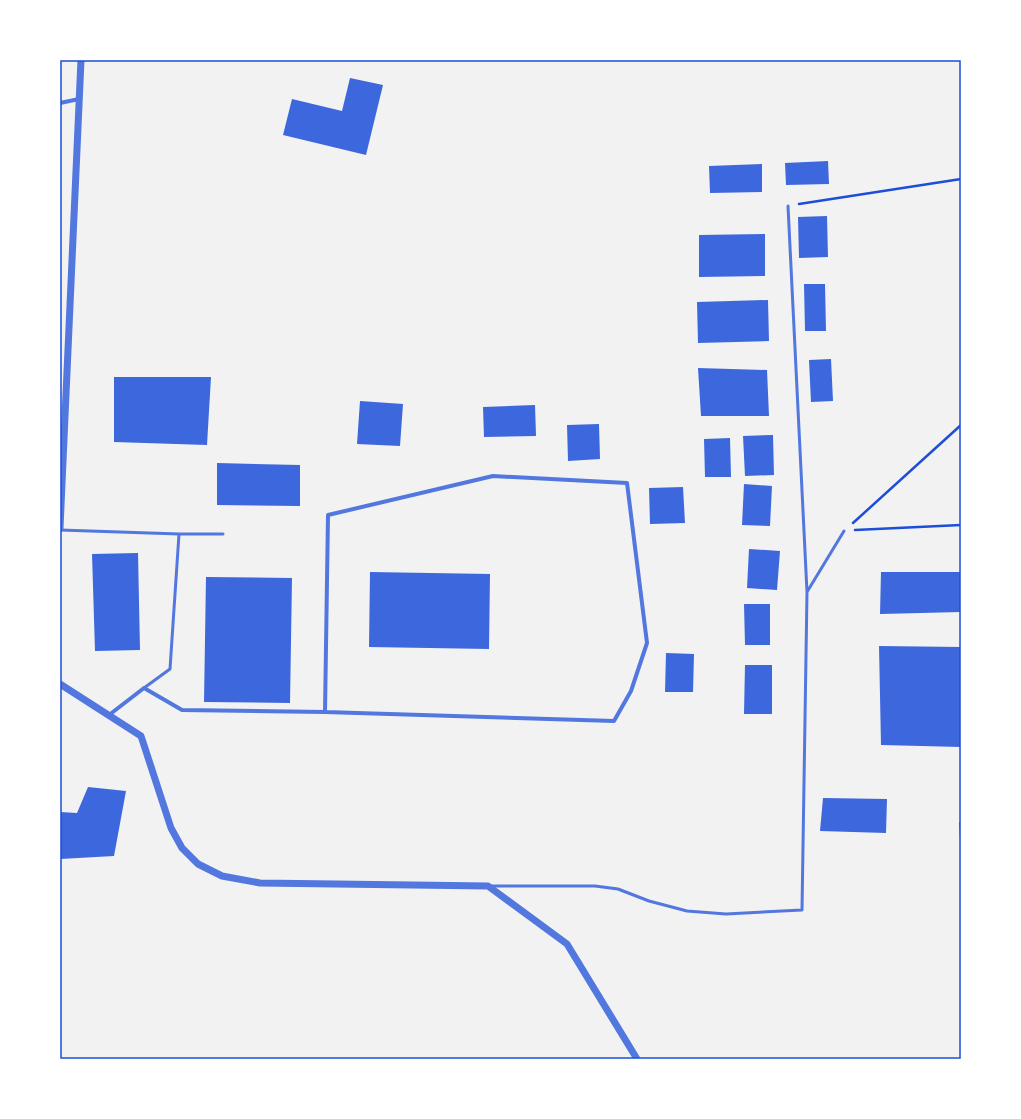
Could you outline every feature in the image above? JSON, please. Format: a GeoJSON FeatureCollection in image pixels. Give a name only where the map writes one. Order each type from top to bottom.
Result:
{"type":"FeatureCollection","features":[{"type":"Feature","properties":{"kind":"street"},"geometry":{"type":"LineString","coordinates":[[60,529],[81,60]]}},
{"type":"Feature","properties":{"kind":"street"},"geometry":{"type":"LineString","coordinates":[[60,103],[79,99]]}},
{"type":"Feature","properties":{"kind":"street"},"geometry":{"type":"LineString","coordinates":[[109,715],[144,688],[182,710],[325,712],[614,721],[631,691],[647,643],[627,483],[493,476],[328,515],[325,712]]}},
{"type":"Feature","properties":{"kind":"street"},"geometry":{"type":"LineString","coordinates":[[60,684],[141,736],[171,828],[182,848],[198,864],[222,876],[260,883],[488,886],[567,944],[637,1059]]}},
{"type":"Feature","properties":{"kind":"lane"},"geometry":{"type":"LineString","coordinates":[[488,886],[602,887],[618,889],[649,901],[687,911],[726,914],[802,910],[807,592],[788,206]]}},
{"type":"Feature","properties":{"kind":"lane"},"geometry":{"type":"LineString","coordinates":[[60,529],[179,534],[223,534]]}},
{"type":"Feature","properties":{"kind":"lane"},"geometry":{"type":"LineString","coordinates":[[807,592],[844,531]]}},
{"type":"Feature","properties":{"kind":"lane"},"geometry":{"type":"LineString","coordinates":[[144,688],[170,669],[179,534]]}},
{"type":"Feature","properties":{"kind":"path"},"geometry":{"type":"LineString","coordinates":[[788,206],[961,179]]}},
{"type":"Feature","properties":{"kind":"path"},"geometry":{"type":"LineString","coordinates":[[844,531],[961,425]]}},
{"type":"Feature","properties":{"kind":"path"},"geometry":{"type":"LineString","coordinates":[[844,531],[961,525]]}},
{"type":"Feature","properties":{"kind":"building"},"geometry":{"type":"Polygon","coordinates":[[[350,78],[383,85],[366,155],[283,135],[292,99],[342,111],[350,78]]]}},
{"type":"Feature","properties":{"kind":"building"},"geometry":{"type":"Polygon","coordinates":[[[828,161],[829,184],[786,185],[785,163],[828,161]]]}},
{"type":"Feature","properties":{"kind":"building"},"geometry":{"type":"Polygon","coordinates":[[[762,164],[762,192],[710,193],[709,166],[762,164]]]}},
{"type":"Feature","properties":{"kind":"building"},"geometry":{"type":"Polygon","coordinates":[[[827,216],[828,257],[799,258],[798,217],[827,216]]]}},
{"type":"Feature","properties":{"kind":"building"},"geometry":{"type":"Polygon","coordinates":[[[765,234],[765,276],[699,277],[699,235],[765,234]]]}},
{"type":"Feature","properties":{"kind":"building"},"geometry":{"type":"Polygon","coordinates":[[[804,284],[825,284],[826,331],[805,331],[804,284]]]}},
{"type":"Feature","properties":{"kind":"building"},"geometry":{"type":"Polygon","coordinates":[[[768,300],[769,341],[698,343],[697,302],[768,300]]]}},
{"type":"Feature","properties":{"kind":"building"},"geometry":{"type":"Polygon","coordinates":[[[831,359],[833,401],[811,402],[809,360],[831,359]]]}},
{"type":"Feature","properties":{"kind":"building"},"geometry":{"type":"Polygon","coordinates":[[[698,368],[767,370],[769,416],[701,416],[698,368]]]}},
{"type":"Feature","properties":{"kind":"building"},"geometry":{"type":"Polygon","coordinates":[[[114,377],[211,377],[207,445],[114,442],[114,377]]]}},
{"type":"Feature","properties":{"kind":"building"},"geometry":{"type":"Polygon","coordinates":[[[360,401],[403,404],[400,446],[357,444],[360,401]]]}},
{"type":"Feature","properties":{"kind":"building"},"geometry":{"type":"Polygon","coordinates":[[[535,405],[536,436],[484,437],[483,407],[535,405]]]}},
{"type":"Feature","properties":{"kind":"building"},"geometry":{"type":"Polygon","coordinates":[[[599,424],[600,459],[568,461],[567,425],[599,424]]]}},
{"type":"Feature","properties":{"kind":"building"},"geometry":{"type":"Polygon","coordinates":[[[773,435],[774,475],[745,476],[743,436],[773,435]]]}},
{"type":"Feature","properties":{"kind":"building"},"geometry":{"type":"Polygon","coordinates":[[[730,438],[731,477],[705,477],[704,439],[730,438]]]}},
{"type":"Feature","properties":{"kind":"building"},"geometry":{"type":"Polygon","coordinates":[[[217,463],[300,465],[300,506],[217,505],[217,463]]]}},
{"type":"Feature","properties":{"kind":"building"},"geometry":{"type":"Polygon","coordinates":[[[744,484],[772,486],[770,526],[742,525],[744,484]]]}},
{"type":"Feature","properties":{"kind":"building"},"geometry":{"type":"Polygon","coordinates":[[[683,487],[685,523],[650,524],[649,488],[683,487]]]}},
{"type":"Feature","properties":{"kind":"building"},"geometry":{"type":"Polygon","coordinates":[[[749,549],[780,551],[777,590],[747,588],[749,549]]]}},
{"type":"Feature","properties":{"kind":"building"},"geometry":{"type":"Polygon","coordinates":[[[138,553],[140,650],[95,651],[92,554],[138,553]]]}},
{"type":"Feature","properties":{"kind":"building"},"geometry":{"type":"Polygon","coordinates":[[[370,572],[490,574],[489,649],[369,647],[370,572]]]}},
{"type":"Feature","properties":{"kind":"building"},"geometry":{"type":"Polygon","coordinates":[[[881,572],[961,572],[961,612],[880,614],[881,572]]]}},
{"type":"Feature","properties":{"kind":"building"},"geometry":{"type":"Polygon","coordinates":[[[206,577],[292,578],[290,703],[204,702],[206,577]]]}},
{"type":"Feature","properties":{"kind":"building"},"geometry":{"type":"Polygon","coordinates":[[[744,604],[770,604],[770,645],[745,645],[744,604]]]}},
{"type":"Feature","properties":{"kind":"building"},"geometry":{"type":"Polygon","coordinates":[[[879,646],[961,647],[961,747],[881,745],[879,646]]]}},
{"type":"Feature","properties":{"kind":"building"},"geometry":{"type":"Polygon","coordinates":[[[666,653],[694,654],[693,692],[665,692],[666,653]]]}},
{"type":"Feature","properties":{"kind":"building"},"geometry":{"type":"Polygon","coordinates":[[[745,665],[772,665],[772,714],[744,714],[745,665]]]}},
{"type":"Feature","properties":{"kind":"building"},"geometry":{"type":"Polygon","coordinates":[[[88,787],[126,791],[114,856],[60,859],[60,812],[77,813],[88,787]]]}},
{"type":"Feature","properties":{"kind":"building"},"geometry":{"type":"Polygon","coordinates":[[[823,798],[887,799],[886,833],[820,831],[823,798]]]}},
{"type":"Feature","properties":{"kind":"building"},"geometry":{"type":"Polygon","coordinates":[[[959,822],[961,822],[961,840],[960,840],[959,822]]]}}]}
